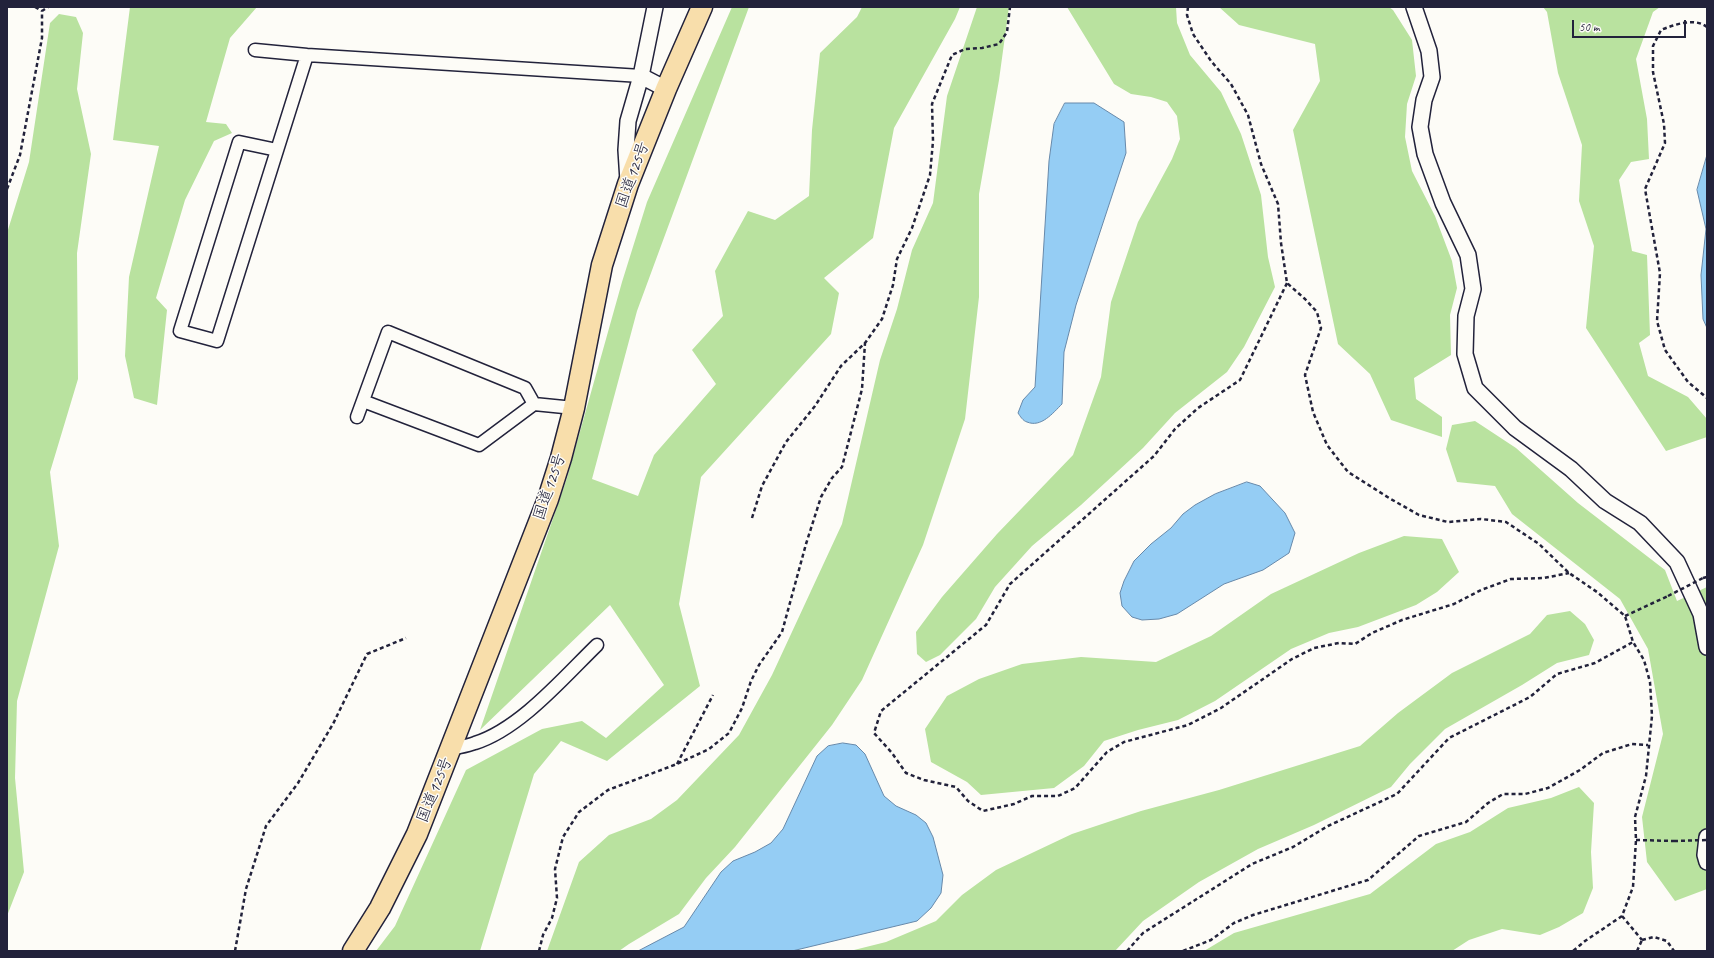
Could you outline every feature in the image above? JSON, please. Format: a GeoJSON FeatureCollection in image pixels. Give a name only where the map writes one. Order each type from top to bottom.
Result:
{"type":"FeatureCollection","features":[{"type":"Feature","properties":{"kind":"highway","name":"国道125号"},"geometry":{"type":"LineString","coordinates":[[353,951],[380,908],[417,834],[548,500],[574,408],[602,265],[628,184],[666,89],[702,7]]}},
{"type":"Feature","properties":{"kind":"street"},"geometry":{"type":"LineString","coordinates":[[628,184],[626,150],[628,122],[641,76],[654,7]]}},
{"type":"Feature","properties":{"kind":"street"},"geometry":{"type":"LineString","coordinates":[[1414,7],[1429,51],[1432,77],[1424,100],[1420,127],[1425,154],[1443,203],[1468,255],[1473,289],[1466,316],[1465,354],[1475,388],[1515,428],[1571,469],[1605,501],[1640,523],[1677,562],[1701,614],[1707,647]]}},
{"type":"Feature","properties":{"kind":"street"},"geometry":{"type":"LineString","coordinates":[[255,50],[307,55],[641,76],[666,89]]}},
{"type":"Feature","properties":{"kind":"street"},"geometry":{"type":"LineString","coordinates":[[277,150],[239,142],[180,331],[217,341],[307,55]]}},
{"type":"Feature","properties":{"kind":"street"},"geometry":{"type":"LineString","coordinates":[[356,417],[388,332],[525,388],[534,404]]}},
{"type":"Feature","properties":{"kind":"street"},"geometry":{"type":"LineString","coordinates":[[363,401],[479,445],[534,404],[574,408]]}},
{"type":"Feature","properties":{"kind":"street"},"geometry":{"type":"LineString","coordinates":[[451,749],[476,743],[503,729],[536,704],[597,645]]}},
{"type":"Feature","properties":{"kind":"street"},"geometry":{"type":"LineString","coordinates":[[1707,837],[1705,855],[1707,862]]}},
{"type":"Feature","properties":{"kind":"path"},"geometry":{"type":"LineString","coordinates":[[35,7],[42,11]]}},
{"type":"Feature","properties":{"kind":"path"},"geometry":{"type":"LineString","coordinates":[[42,11],[48,7]]}},
{"type":"Feature","properties":{"kind":"path"},"geometry":{"type":"LineString","coordinates":[[752,518],[762,486],[786,442],[815,406],[841,366],[865,343],[882,319],[893,285],[897,259],[912,228],[930,175],[933,141],[932,104],[952,55],[965,49],[982,48],[999,44],[1007,32],[1010,7]]}},
{"type":"Feature","properties":{"kind":"path"},"geometry":{"type":"LineString","coordinates":[[1188,7],[1187,15],[1193,34],[1211,61],[1231,84],[1248,115],[1262,164],[1278,204],[1281,243],[1287,283],[1240,380],[1198,408],[1175,429],[1154,456],[1010,584],[986,625],[881,711],[874,733],[892,753],[906,773],[924,780],[956,787],[968,801],[983,811],[1014,804],[1032,796],[1058,796],[1075,788],[1107,752],[1124,742],[1188,725],[1221,708],[1292,659],[1314,648],[1339,643],[1355,644],[1372,633],[1396,622],[1454,604],[1481,590],[1511,579],[1544,578],[1569,572]]}},
{"type":"Feature","properties":{"kind":"path"},"geometry":{"type":"LineString","coordinates":[[7,189],[20,155],[42,38],[42,11]]}},
{"type":"Feature","properties":{"kind":"path"},"geometry":{"type":"LineString","coordinates":[[1707,28],[1704,24],[1681,22],[1661,30],[1652,46],[1653,72],[1664,124],[1665,143],[1645,189],[1660,273],[1657,321],[1665,350],[1688,382],[1707,398]]}},
{"type":"Feature","properties":{"kind":"path"},"geometry":{"type":"LineString","coordinates":[[1287,283],[1317,312],[1321,328],[1305,375],[1313,412],[1327,445],[1348,472],[1419,515],[1448,522],[1481,519],[1506,522],[1539,544],[1569,572],[1597,592],[1625,616],[1633,642],[1644,660],[1650,682],[1652,716],[1646,776],[1635,817],[1636,840],[1633,887],[1622,916],[1573,951]]}},
{"type":"Feature","properties":{"kind":"path"},"geometry":{"type":"LineString","coordinates":[[539,951],[543,935],[552,918],[556,898],[556,869],[563,837],[580,812],[608,790],[677,764],[709,749],[729,733],[742,708],[751,681],[759,665],[782,632],[806,544],[821,497],[832,478],[842,467],[862,389],[865,343]]}},
{"type":"Feature","properties":{"kind":"path"},"geometry":{"type":"LineString","coordinates":[[1625,616],[1707,577]]}},
{"type":"Feature","properties":{"kind":"path"},"geometry":{"type":"LineString","coordinates":[[235,951],[246,889],[266,826],[298,783],[333,724],[367,654],[406,638]]}},
{"type":"Feature","properties":{"kind":"path"},"geometry":{"type":"LineString","coordinates":[[1127,951],[1143,933],[1252,864],[1293,847],[1328,826],[1397,794],[1449,738],[1530,697],[1557,674],[1595,663],[1633,642]]}},
{"type":"Feature","properties":{"kind":"path"},"geometry":{"type":"LineString","coordinates":[[677,764],[713,695]]}},
{"type":"Feature","properties":{"kind":"path"},"geometry":{"type":"LineString","coordinates":[[1183,951],[1211,940],[1234,923],[1253,915],[1368,880],[1419,836],[1466,822],[1488,803],[1503,794],[1525,794],[1548,788],[1580,770],[1603,753],[1632,744],[1648,745]]}},
{"type":"Feature","properties":{"kind":"path"},"geometry":{"type":"LineString","coordinates":[[1636,840],[1707,840]]}},
{"type":"Feature","properties":{"kind":"path"},"geometry":{"type":"LineString","coordinates":[[1622,916],[1642,940]]}},
{"type":"Feature","properties":{"kind":"path"},"geometry":{"type":"LineString","coordinates":[[1642,940],[1654,937],[1667,941],[1674,951]]}},
{"type":"Feature","properties":{"kind":"path"},"geometry":{"type":"LineString","coordinates":[[1637,951],[1642,940]]}},
{"type":"Feature","properties":{"kind":"green space"},"geometry":{"type":"Polygon","coordinates":[[[130,7],[257,7],[230,38],[206,122],[226,124],[232,133],[214,141],[185,200],[156,298],[167,310],[157,405],[134,398],[125,356],[129,277],[159,146],[113,140],[130,7]]]}},
{"type":"Feature","properties":{"kind":"green space"},"geometry":{"type":"Polygon","coordinates":[[[732,7],[749,7],[637,311],[592,479],[638,496],[654,455],[716,384],[692,350],[723,316],[715,271],[748,211],[775,220],[809,196],[812,130],[820,53],[857,17],[862,7],[960,7],[955,19],[894,128],[873,238],[824,278],[839,293],[831,334],[701,477],[679,604],[700,686],[607,761],[561,741],[534,774],[480,951],[376,951],[395,926],[466,770],[542,729],[582,721],[606,738],[664,685],[610,605],[480,730],[567,478],[622,282],[647,202],[732,7]]]}},
{"type":"Feature","properties":{"kind":"green space"},"geometry":{"type":"Polygon","coordinates":[[[977,7],[1009,7],[999,80],[979,194],[979,297],[965,419],[923,545],[862,680],[832,725],[735,847],[706,878],[679,914],[619,951],[547,951],[579,862],[609,835],[651,819],[677,800],[739,735],[772,675],[842,524],[880,360],[897,309],[912,250],[933,203],[947,96],[977,7]]]}},
{"type":"Feature","properties":{"kind":"green space"},"geometry":{"type":"Polygon","coordinates":[[[1067,7],[1176,7],[1177,23],[1190,55],[1221,92],[1241,134],[1261,195],[1268,257],[1275,287],[1244,347],[1227,372],[1175,413],[1143,448],[1081,505],[1032,546],[995,587],[976,619],[940,655],[926,662],[917,654],[916,632],[942,597],[997,534],[1073,455],[1101,377],[1111,302],[1138,222],[1172,159],[1180,139],[1177,116],[1167,102],[1151,97],[1131,94],[1114,84],[1067,7]]]}},
{"type":"Feature","properties":{"kind":"green space"},"geometry":{"type":"Polygon","coordinates":[[[1219,7],[1389,7],[1393,10],[1412,40],[1416,76],[1407,104],[1405,137],[1412,171],[1435,216],[1452,261],[1457,288],[1450,315],[1451,355],[1414,378],[1416,399],[1442,417],[1442,437],[1391,420],[1370,374],[1338,344],[1293,130],[1320,81],[1315,44],[1239,25],[1219,7]]]}},
{"type":"Feature","properties":{"kind":"green space"},"geometry":{"type":"Polygon","coordinates":[[[1543,7],[1660,7],[1653,12],[1636,59],[1647,119],[1649,159],[1631,162],[1619,180],[1632,251],[1647,255],[1650,335],[1639,343],[1648,376],[1688,397],[1707,419],[1707,437],[1666,451],[1586,328],[1594,246],[1579,201],[1582,145],[1558,73],[1547,12],[1543,7]]]}},
{"type":"Feature","properties":{"kind":"green space"},"geometry":{"type":"Polygon","coordinates":[[[59,14],[76,17],[83,33],[77,89],[91,154],[77,253],[78,379],[50,472],[59,546],[17,701],[15,778],[24,872],[7,916],[7,233],[29,162],[50,23],[59,14]]]}},
{"type":"Feature","properties":{"kind":"green space"},"geometry":{"type":"Polygon","coordinates":[[[1475,421],[1516,448],[1578,503],[1665,570],[1677,601],[1707,587],[1707,889],[1675,901],[1647,862],[1642,817],[1663,734],[1648,649],[1620,599],[1512,514],[1495,486],[1457,482],[1446,449],[1452,425],[1475,421]]]}},
{"type":"Feature","properties":{"kind":"green space"},"geometry":{"type":"Polygon","coordinates":[[[1404,536],[1442,539],[1459,572],[1437,592],[1416,605],[1358,627],[1329,633],[1291,649],[1215,701],[1178,720],[1138,730],[1104,741],[1084,766],[1054,788],[981,795],[967,782],[931,762],[925,729],[947,696],[979,679],[1022,664],[1081,657],[1156,662],[1211,636],[1271,594],[1359,553],[1404,536]]]}},
{"type":"Feature","properties":{"kind":"green space"},"geometry":{"type":"Polygon","coordinates":[[[1570,611],[1585,624],[1594,640],[1589,655],[1557,663],[1445,729],[1410,764],[1391,787],[1314,825],[1258,849],[1199,882],[1143,921],[1115,951],[850,951],[886,942],[936,921],[962,895],[996,870],[1072,834],[1141,811],[1219,790],[1360,746],[1398,713],[1452,673],[1530,634],[1547,615],[1570,611]]]}},
{"type":"Feature","properties":{"kind":"green space"},"geometry":{"type":"Polygon","coordinates":[[[1579,787],[1594,803],[1591,852],[1593,888],[1583,913],[1559,927],[1540,935],[1502,929],[1469,940],[1452,951],[1204,951],[1234,933],[1370,894],[1436,844],[1470,832],[1508,808],[1551,798],[1579,787]]]}},
{"type":"Feature","properties":{"kind":"water"},"geometry":{"type":"Polygon","coordinates":[[[1065,103],[1094,103],[1124,122],[1126,153],[1076,305],[1064,352],[1062,404],[1046,419],[1037,423],[1032,423],[1024,421],[1018,413],[1023,400],[1035,387],[1049,161],[1054,124],[1065,103]]]}},
{"type":"Feature","properties":{"kind":"water"},"geometry":{"type":"Polygon","coordinates":[[[1707,155],[1707,328],[1703,319],[1701,275],[1706,229],[1697,190],[1707,155]]]}},
{"type":"Feature","properties":{"kind":"water"},"geometry":{"type":"Polygon","coordinates":[[[1247,482],[1260,486],[1285,513],[1295,533],[1289,553],[1263,570],[1224,584],[1177,614],[1159,619],[1142,620],[1132,617],[1122,606],[1120,593],[1134,561],[1151,544],[1171,528],[1183,514],[1195,505],[1215,494],[1247,482]]]}},
{"type":"Feature","properties":{"kind":"water"},"geometry":{"type":"Polygon","coordinates":[[[843,743],[856,745],[865,754],[884,796],[896,806],[916,815],[926,823],[933,837],[943,875],[941,893],[931,908],[917,921],[792,951],[638,951],[684,927],[721,872],[733,861],[755,852],[771,843],[783,829],[817,756],[828,746],[843,743]]]}}]}
